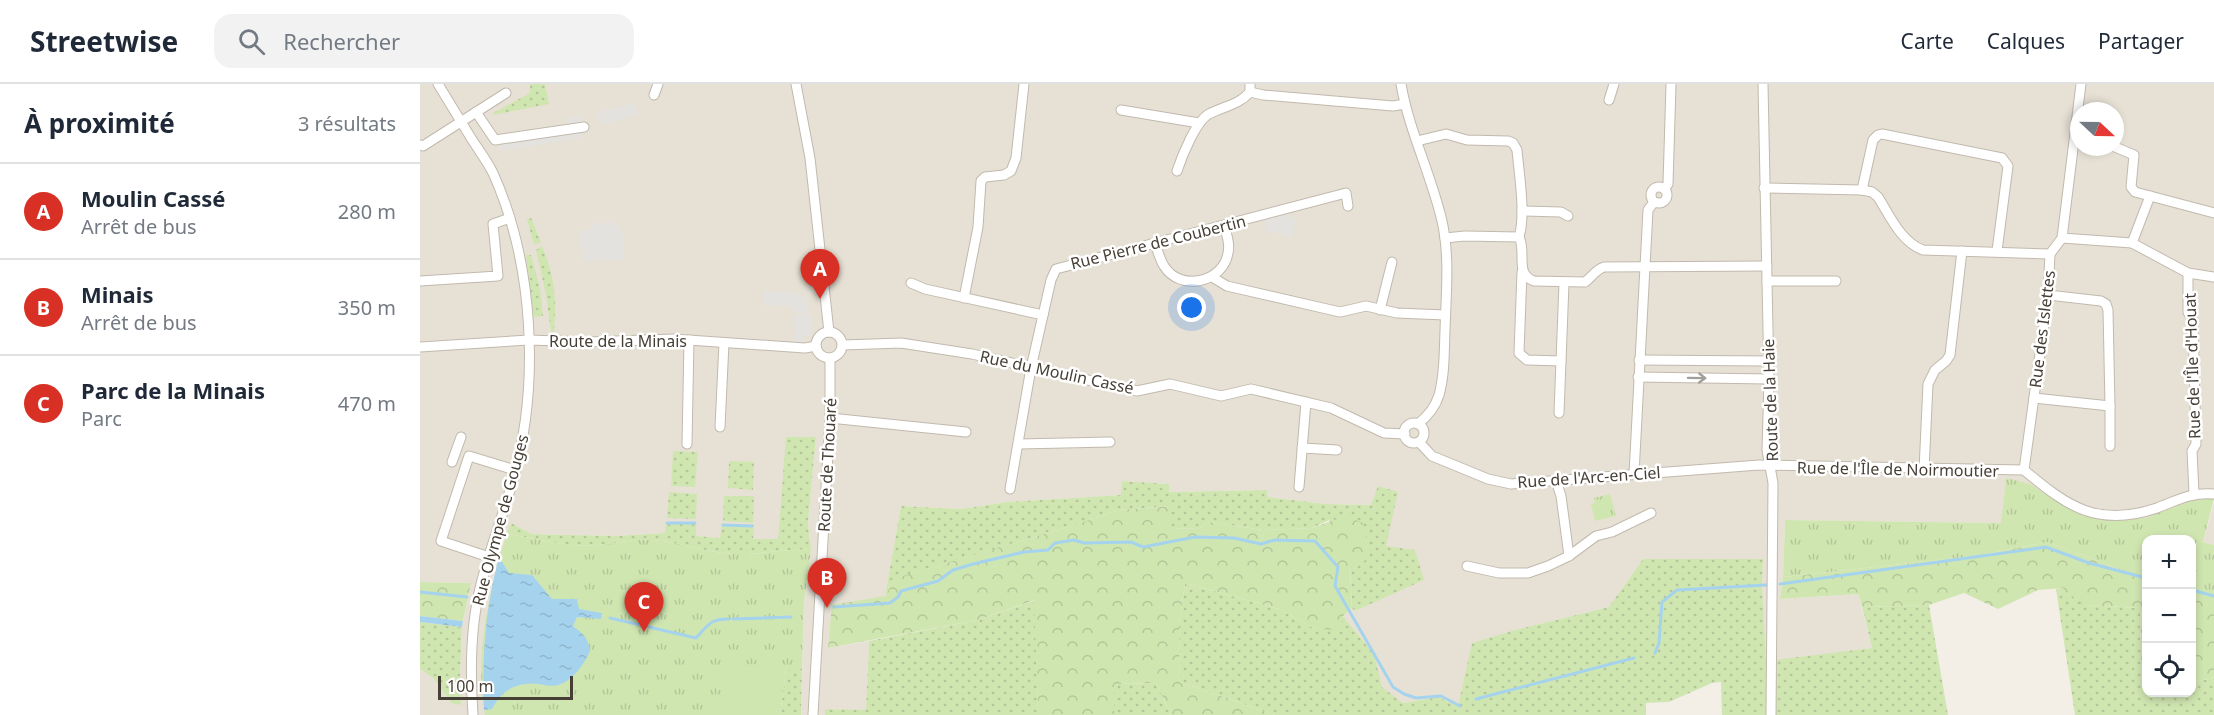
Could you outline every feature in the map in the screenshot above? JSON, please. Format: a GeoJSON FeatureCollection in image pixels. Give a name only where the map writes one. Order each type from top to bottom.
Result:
{"type":"FeatureCollection","features":[{"type":"Feature","properties":{"kind":"street","name":"Rue Olympe de Gouges"},"geometry":{"type":"LineString","coordinates":[[438,84],[492,170],[510,219],[523,273],[529,340],[524,428],[515,470],[480,586],[473,639],[473,715]]}},
{"type":"Feature","properties":{"kind":"street"},"geometry":{"type":"LineString","coordinates":[[654,95],[658,84]]}},
{"type":"Feature","properties":{"kind":"street"},"geometry":{"type":"LineString","coordinates":[[796,84],[812,169],[829,332]]}},
{"type":"Feature","properties":{"kind":"street"},"geometry":{"type":"LineString","coordinates":[[964,298],[978,227],[981,181],[985,177],[1004,175],[1011,171],[1016,158],[1024,84]]}},
{"type":"Feature","properties":{"kind":"street"},"geometry":{"type":"LineString","coordinates":[[1401,84],[1405,104],[1431,182],[1444,238],[1447,270],[1443,374],[1438,396],[1429,415],[1418,424],[1408,426],[1405,434],[1410,442],[1419,442],[1422,439],[1424,432],[1418,424]]}},
{"type":"Feature","properties":{"kind":"street"},"geometry":{"type":"LineString","coordinates":[[1609,100],[1614,84]]}},
{"type":"Feature","properties":{"kind":"street"},"geometry":{"type":"LineString","coordinates":[[1634,474],[1648,210],[1654,201],[1661,204],[1665,201],[1667,193],[1664,189],[1668,184],[1671,84]]}},
{"type":"Feature","properties":{"kind":"street","name":"Route de la Haie"},"geometry":{"type":"LineString","coordinates":[[1763,84],[1769,379],[1767,450],[1773,483],[1771,715]]}},
{"type":"Feature","properties":{"kind":"street"},"geometry":{"type":"LineString","coordinates":[[2079,102],[2081,84]]}},
{"type":"Feature","properties":{"kind":"street"},"geometry":{"type":"LineString","coordinates":[[1177,171],[1199,123],[1208,115],[1244,99],[1250,88],[1263,95],[1393,106],[1405,104]]}},
{"type":"Feature","properties":{"kind":"street"},"geometry":{"type":"LineString","coordinates":[[420,145],[423,146],[506,93]]}},
{"type":"Feature","properties":{"kind":"street"},"geometry":{"type":"LineString","coordinates":[[1121,111],[1199,123]]}},
{"type":"Feature","properties":{"kind":"street"},"geometry":{"type":"LineString","coordinates":[[476,112],[495,140],[584,127]]}},
{"type":"Feature","properties":{"kind":"street"},"geometry":{"type":"LineString","coordinates":[[1417,141],[1446,134],[1467,140],[1513,143],[1517,150],[1522,211],[1522,228],[1519,237],[1522,246],[1519,353],[1527,360],[1561,361]]}},
{"type":"Feature","properties":{"kind":"street"},"geometry":{"type":"LineString","coordinates":[[1862,190],[1874,140],[1882,134],[2002,158],[2008,166],[1998,251]]}},
{"type":"Feature","properties":{"kind":"street"},"geometry":{"type":"LineString","coordinates":[[2124,150],[2134,154],[2131,187],[2135,192],[2214,213]]}},
{"type":"Feature","properties":{"kind":"street"},"geometry":{"type":"LineString","coordinates":[[2073,156],[2062,238],[2132,243],[2188,273],[2214,277]]}},
{"type":"Feature","properties":{"kind":"street"},"geometry":{"type":"LineString","coordinates":[[1764,188],[1872,192],[1878,197],[1906,241],[1923,250],[2050,254]]}},
{"type":"Feature","properties":{"kind":"street","name":"Rue Pierre de Coubertin"},"geometry":{"type":"LineString","coordinates":[[1010,489],[1031,368],[1053,274],[1059,267],[1346,193],[1348,206]]}},
{"type":"Feature","properties":{"kind":"street"},"geometry":{"type":"LineString","coordinates":[[2132,243],[2150,196]]}},
{"type":"Feature","properties":{"kind":"street"},"geometry":{"type":"LineString","coordinates":[[1522,211],[1561,212],[1568,216]]}},
{"type":"Feature","properties":{"kind":"street"},"geometry":{"type":"LineString","coordinates":[[420,281],[498,276],[493,224],[510,219]]}},
{"type":"Feature","properties":{"kind":"street"},"geometry":{"type":"LineString","coordinates":[[1155,244],[1164,266],[1172,275],[1197,282],[1212,277],[1224,264],[1228,252],[1224,226]]}},
{"type":"Feature","properties":{"kind":"street"},"geometry":{"type":"LineString","coordinates":[[1444,238],[1519,237]]}},
{"type":"Feature","properties":{"kind":"street","name":"Rue des Islettes"},"geometry":{"type":"LineString","coordinates":[[2024,470],[2048,295],[2050,254],[2062,238]]}},
{"type":"Feature","properties":{"kind":"street"},"geometry":{"type":"LineString","coordinates":[[1924,470],[1928,384],[1935,370],[1950,355],[1962,251]]}},
{"type":"Feature","properties":{"kind":"street"},"geometry":{"type":"LineString","coordinates":[[1380,310],[1392,262]]}},
{"type":"Feature","properties":{"kind":"street"},"geometry":{"type":"LineString","coordinates":[[1522,272],[1526,279],[1564,283],[1585,282],[1596,270],[1604,267],[1767,266]]}},
{"type":"Feature","properties":{"kind":"street","name":"Rue de l'Île d'Houat"},"geometry":{"type":"LineString","coordinates":[[2188,273],[2188,312],[2193,320],[2196,444],[2192,450],[2194,493]]}},
{"type":"Feature","properties":{"kind":"street"},"geometry":{"type":"LineString","coordinates":[[1212,277],[1227,286],[1340,312],[1366,306],[1397,313],[1445,315]]}},
{"type":"Feature","properties":{"kind":"street"},"geometry":{"type":"LineString","coordinates":[[1767,281],[1836,281]]}},
{"type":"Feature","properties":{"kind":"street"},"geometry":{"type":"LineString","coordinates":[[911,283],[964,298],[1043,315]]}},
{"type":"Feature","properties":{"kind":"street"},"geometry":{"type":"LineString","coordinates":[[1559,413],[1564,283]]}},
{"type":"Feature","properties":{"kind":"street"},"geometry":{"type":"LineString","coordinates":[[2048,295],[2101,301],[2106,304],[2108,310],[2110,446]]}},
{"type":"Feature","properties":{"kind":"street"},"geometry":{"type":"LineString","coordinates":[[829,332],[837,334],[843,345],[838,356],[830,359],[819,354],[816,346],[818,338],[829,332]]}},
{"type":"Feature","properties":{"kind":"street","name":"Route de la Minais"},"geometry":{"type":"LineString","coordinates":[[420,347],[529,340],[587,342],[690,340],[805,348],[816,346]]}},
{"type":"Feature","properties":{"kind":"street"},"geometry":{"type":"LineString","coordinates":[[687,444],[690,340]]}},
{"type":"Feature","properties":{"kind":"street"},"geometry":{"type":"LineString","coordinates":[[720,427],[724,343]]}},
{"type":"Feature","properties":{"kind":"street","name":"Rue du Moulin Cassé"},"geometry":{"type":"LineString","coordinates":[[843,345],[901,343],[976,354],[1137,391],[1170,384],[1221,396],[1251,389],[1331,408],[1384,433],[1405,434]]}},
{"type":"Feature","properties":{"kind":"street","name":"Route de Thouaré"},"geometry":{"type":"LineString","coordinates":[[813,715],[828,464],[830,359]]}},
{"type":"Feature","properties":{"kind":"street"},"geometry":{"type":"LineString","coordinates":[[1639,360],[1768,361]]}},
{"type":"Feature","properties":{"kind":"street"},"geometry":{"type":"LineString","coordinates":[[1638,377],[1769,379]]}},
{"type":"Feature","properties":{"kind":"street"},"geometry":{"type":"LineString","coordinates":[[2034,398],[2110,406]]}},
{"type":"Feature","properties":{"kind":"street"},"geometry":{"type":"LineString","coordinates":[[1299,487],[1306,402]]}},
{"type":"Feature","properties":{"kind":"street"},"geometry":{"type":"LineString","coordinates":[[830,418],[966,432]]}},
{"type":"Feature","properties":{"kind":"street"},"geometry":{"type":"LineString","coordinates":[[452,462],[461,437]]}},
{"type":"Feature","properties":{"kind":"street"},"geometry":{"type":"LineString","coordinates":[[1019,444],[1110,442]]}},
{"type":"Feature","properties":{"kind":"street","name":"Rue de l'Arc-en-Ciel"},"geometry":{"type":"LineString","coordinates":[[1419,442],[1432,456],[1488,479],[1511,484],[1771,465]]}},
{"type":"Feature","properties":{"kind":"street"},"geometry":{"type":"LineString","coordinates":[[1302,448],[1337,450]]}},
{"type":"Feature","properties":{"kind":"street"},"geometry":{"type":"LineString","coordinates":[[456,451],[515,470]]}},
{"type":"Feature","properties":{"kind":"street"},"geometry":{"type":"LineString","coordinates":[[469,456],[441,541],[489,557]]}},
{"type":"Feature","properties":{"kind":"street","name":"Rue de l'Île de Noirmoutier"},"geometry":{"type":"LineString","coordinates":[[1771,465],[1924,470],[2024,470]]}},
{"type":"Feature","properties":{"kind":"street"},"geometry":{"type":"LineString","coordinates":[[2024,470],[2066,503],[2097,514],[2120,516],[2155,508],[2194,493],[2214,494]]}},
{"type":"Feature","properties":{"kind":"street"},"geometry":{"type":"LineString","coordinates":[[1556,481],[1561,496],[1569,555]]}},
{"type":"Feature","properties":{"kind":"street"},"geometry":{"type":"LineString","coordinates":[[1467,566],[1493,572],[1528,573],[1569,555],[1596,536],[1612,532],[1651,513]]}},
{"type":"Feature","properties":{"kind":"shaded area"},"geometry":{"type":"Polygon","coordinates":[[[420,84],[2214,84],[2214,499],[2195,499],[2147,518],[2115,520],[2082,515],[2006,479],[2002,523],[1785,520],[1780,599],[1858,594],[1872,648],[1765,662],[1762,587],[1643,559],[1609,607],[1515,630],[1459,706],[1438,697],[1403,703],[1381,687],[1374,654],[1343,616],[1352,608],[1355,610],[1386,547],[1372,505],[1325,504],[1267,497],[1267,490],[1168,492],[1169,484],[1122,481],[1122,495],[1007,502],[961,509],[901,506],[885,596],[828,648],[869,641],[866,711],[826,709],[825,715],[801,715],[804,602],[811,550],[808,523],[816,438],[787,437],[778,539],[753,539],[753,525],[721,538],[696,536],[696,522],[666,522],[666,533],[615,536],[532,534],[511,523],[493,578],[487,610],[483,655],[485,715],[420,715],[420,669],[433,678],[451,703],[461,704],[462,627],[471,583],[420,582],[420,84]]]}},
{"type":"Feature","properties":{"kind":"shaded area"},"geometry":{"type":"Polygon","coordinates":[[[635,103],[638,115],[600,125],[597,112],[635,103]]]}},
{"type":"Feature","properties":{"kind":"shaded area"},"geometry":{"type":"Polygon","coordinates":[[[580,116],[583,137],[499,151],[497,137],[567,125],[567,119],[580,116]]]}},
{"type":"Feature","properties":{"kind":"shaded area"},"geometry":{"type":"Polygon","coordinates":[[[1291,212],[1289,217],[1296,219],[1292,237],[1267,231],[1264,218],[1291,212]]]}},
{"type":"Feature","properties":{"kind":"shaded area"},"geometry":{"type":"Polygon","coordinates":[[[614,222],[623,235],[623,259],[583,262],[581,231],[592,230],[591,224],[614,222]]]}},
{"type":"Feature","properties":{"kind":"shaded area"},"geometry":{"type":"Polygon","coordinates":[[[763,291],[797,293],[798,297],[806,296],[808,314],[794,313],[792,306],[763,305],[763,291]]]}},
{"type":"Feature","properties":{"kind":"shaded area"},"geometry":{"type":"Polygon","coordinates":[[[811,315],[810,336],[803,336],[802,342],[795,342],[794,316],[811,315]]]}},
{"type":"Feature","properties":{"kind":"shaded area"},"geometry":{"type":"Polygon","coordinates":[[[2214,503],[2214,545],[2203,542],[2214,503]]]}},
{"type":"Feature","properties":{"kind":"green space"},"geometry":{"type":"Polygon","coordinates":[[[530,84],[545,84],[549,104],[493,115],[530,93],[530,84]]]}},
{"type":"Feature","properties":{"kind":"green space"},"geometry":{"type":"Polygon","coordinates":[[[531,218],[541,242],[534,245],[527,219],[531,218]]]}},
{"type":"Feature","properties":{"kind":"green space"},"geometry":{"type":"Polygon","coordinates":[[[542,246],[554,289],[554,333],[551,332],[536,250],[542,246]]]}},
{"type":"Feature","properties":{"kind":"green space"},"geometry":{"type":"Polygon","coordinates":[[[526,255],[531,255],[540,288],[543,316],[534,317],[526,255]]]}},
{"type":"Feature","properties":{"kind":"green space"},"geometry":{"type":"Polygon","coordinates":[[[786,437],[816,437],[808,523],[811,550],[734,554],[659,541],[635,540],[587,546],[507,534],[511,523],[532,534],[615,536],[665,533],[666,522],[696,522],[696,536],[720,538],[722,524],[754,525],[753,539],[778,539],[786,437]]]}},
{"type":"Feature","properties":{"kind":"green space"},"geometry":{"type":"Polygon","coordinates":[[[673,451],[698,452],[695,487],[671,486],[673,451]]]}},
{"type":"Feature","properties":{"kind":"green space"},"geometry":{"type":"Polygon","coordinates":[[[729,461],[754,462],[753,490],[728,488],[729,461]]]}},
{"type":"Feature","properties":{"kind":"green space"},"geometry":{"type":"Polygon","coordinates":[[[2006,478],[2030,484],[2082,515],[2115,520],[2146,518],[2195,499],[2214,499],[2203,542],[2214,545],[2214,597],[2196,592],[2196,535],[2142,535],[2142,578],[2047,542],[1975,556],[1783,577],[1785,520],[2001,523],[2006,478]]]}},
{"type":"Feature","properties":{"kind":"green space"},"geometry":{"type":"Polygon","coordinates":[[[1122,481],[1169,484],[1169,492],[1267,490],[1267,497],[1325,504],[1371,505],[1378,486],[1398,492],[1386,546],[1415,550],[1424,580],[1355,611],[1352,608],[1350,567],[1329,520],[1312,528],[1263,530],[1209,522],[1198,529],[1169,528],[1169,506],[1118,510],[897,578],[885,596],[901,506],[961,509],[1007,502],[1121,495],[1122,481]]]}},
{"type":"Feature","properties":{"kind":"green space"},"geometry":{"type":"Polygon","coordinates":[[[669,492],[697,494],[696,519],[667,518],[669,492]]]}},
{"type":"Feature","properties":{"kind":"green space"},"geometry":{"type":"Polygon","coordinates":[[[1610,494],[1616,516],[1595,521],[1591,504],[1595,503],[1594,498],[1610,494]]]}},
{"type":"Feature","properties":{"kind":"green space"},"geometry":{"type":"Polygon","coordinates":[[[724,496],[754,496],[753,523],[723,521],[724,496]]]}},
{"type":"Feature","properties":{"kind":"green space"},"geometry":{"type":"Polygon","coordinates":[[[1170,506],[1170,528],[1198,529],[1209,522],[1263,530],[1312,528],[1345,516],[1363,523],[1370,558],[1350,568],[1352,608],[1343,616],[1340,630],[1315,629],[1279,609],[1185,583],[1179,624],[1180,682],[1275,715],[1171,715],[1156,683],[1114,684],[1114,715],[1038,715],[1034,600],[978,620],[828,648],[832,605],[885,596],[896,578],[1118,510],[1170,506]]]}},
{"type":"Feature","properties":{"kind":"green space"},"geometry":{"type":"Polygon","coordinates":[[[507,534],[587,546],[635,540],[659,541],[734,554],[811,550],[804,602],[802,669],[786,670],[780,715],[485,715],[482,693],[482,647],[494,577],[507,534]]]}},
{"type":"Feature","properties":{"kind":"green space"},"geometry":{"type":"Polygon","coordinates":[[[2047,542],[2142,578],[2142,695],[2140,608],[2083,605],[2063,588],[2038,590],[1998,609],[1964,593],[1929,605],[1862,607],[1858,594],[1780,599],[1783,577],[1975,556],[2047,542]]]}},
{"type":"Feature","properties":{"kind":"green space"},"geometry":{"type":"Polygon","coordinates":[[[1643,559],[1763,559],[1762,587],[1766,661],[1872,648],[1862,607],[1929,605],[1948,715],[1722,715],[1721,682],[1712,683],[1669,702],[1646,703],[1646,715],[1275,715],[1180,682],[1179,624],[1185,583],[1279,609],[1315,629],[1343,616],[1374,654],[1382,687],[1403,703],[1438,697],[1458,706],[1472,643],[1609,607],[1643,559]]]}},
{"type":"Feature","properties":{"kind":"green space"},"geometry":{"type":"Polygon","coordinates":[[[420,582],[471,583],[463,621],[420,616],[420,582]]]}},
{"type":"Feature","properties":{"kind":"green space"},"geometry":{"type":"Polygon","coordinates":[[[2064,588],[2083,605],[2140,608],[2142,697],[2196,697],[2196,681],[2214,678],[2214,715],[2075,715],[2056,589],[2064,588]]]}},
{"type":"Feature","properties":{"kind":"green space"},"geometry":{"type":"Polygon","coordinates":[[[2196,592],[2214,597],[2214,678],[2196,681],[2196,592]]]}},
{"type":"Feature","properties":{"kind":"green space"},"geometry":{"type":"Polygon","coordinates":[[[1035,600],[1038,715],[825,715],[825,709],[866,710],[869,641],[978,620],[1035,600]]]}},
{"type":"Feature","properties":{"kind":"green space"},"geometry":{"type":"Polygon","coordinates":[[[420,622],[462,627],[461,705],[451,703],[433,678],[420,669],[420,622]]]}},
{"type":"Feature","properties":{"kind":"green space"},"geometry":{"type":"Polygon","coordinates":[[[729,664],[778,665],[774,715],[716,715],[729,664]]]}},
{"type":"Feature","properties":{"kind":"green space"},"geometry":{"type":"Polygon","coordinates":[[[786,669],[802,669],[801,715],[780,715],[786,669]]]}},
{"type":"Feature","properties":{"kind":"green space"},"geometry":{"type":"Polygon","coordinates":[[[1156,683],[1171,715],[1114,715],[1114,684],[1156,683]]]}},
{"type":"Feature","properties":{"kind":"water"},"geometry":{"type":"Polygon","coordinates":[[[499,557],[509,573],[532,575],[552,599],[577,599],[579,609],[602,613],[601,619],[577,617],[573,626],[584,636],[590,651],[573,676],[556,686],[524,684],[511,688],[501,696],[492,709],[484,710],[486,633],[490,595],[499,557]]]}},
{"type":"Feature","properties":{"kind":"water"},"geometry":{"type":"Polygon","coordinates":[[[420,616],[463,621],[462,627],[420,622],[420,616]]]}},
{"type":"Feature","properties":{"kind":"waterway"},"geometry":{"type":"LineString","coordinates":[[667,523],[695,523]]}},
{"type":"Feature","properties":{"kind":"waterway"},"geometry":{"type":"LineString","coordinates":[[723,525],[752,526]]}},
{"type":"Feature","properties":{"kind":"waterway"},"geometry":{"type":"LineString","coordinates":[[834,607],[890,603],[898,597],[901,591],[938,581],[953,570],[1024,552],[1048,550],[1055,543],[1074,540],[1084,543],[1131,542],[1143,547],[1195,537],[1234,538],[1261,544],[1274,540],[1315,541],[1338,567],[1335,586],[1393,687],[1416,698],[1441,696],[1460,706]]}},
{"type":"Feature","properties":{"kind":"waterway"},"geometry":{"type":"LineString","coordinates":[[1780,584],[2046,547],[2089,563],[2142,577]]}},
{"type":"Feature","properties":{"kind":"waterway"},"geometry":{"type":"LineString","coordinates":[[1655,653],[1659,643],[1662,602],[1677,590],[1766,585]]}},
{"type":"Feature","properties":{"kind":"waterway"},"geometry":{"type":"LineString","coordinates":[[2196,591],[2214,596]]}},
{"type":"Feature","properties":{"kind":"waterway"},"geometry":{"type":"LineString","coordinates":[[420,592],[467,597]]}},
{"type":"Feature","properties":{"kind":"waterway"},"geometry":{"type":"LineString","coordinates":[[733,619],[791,617]]}},
{"type":"Feature","properties":{"kind":"waterway"},"geometry":{"type":"LineString","coordinates":[[610,618],[696,638],[710,623],[729,619]]}},
{"type":"Feature","properties":{"kind":"waterway"},"geometry":{"type":"LineString","coordinates":[[1476,699],[1634,658]]}},
{"type":"Feature","properties":{"kind":"place","name":"Moulin Cassé"},"geometry":{"type":"Point","coordinates":[820,299]}},
{"type":"Feature","properties":{"kind":"place","name":"Minais"},"geometry":{"type":"Point","coordinates":[827,608]}},
{"type":"Feature","properties":{"kind":"place","name":"Parc de la Minais"},"geometry":{"type":"Point","coordinates":[644,632]}}]}
